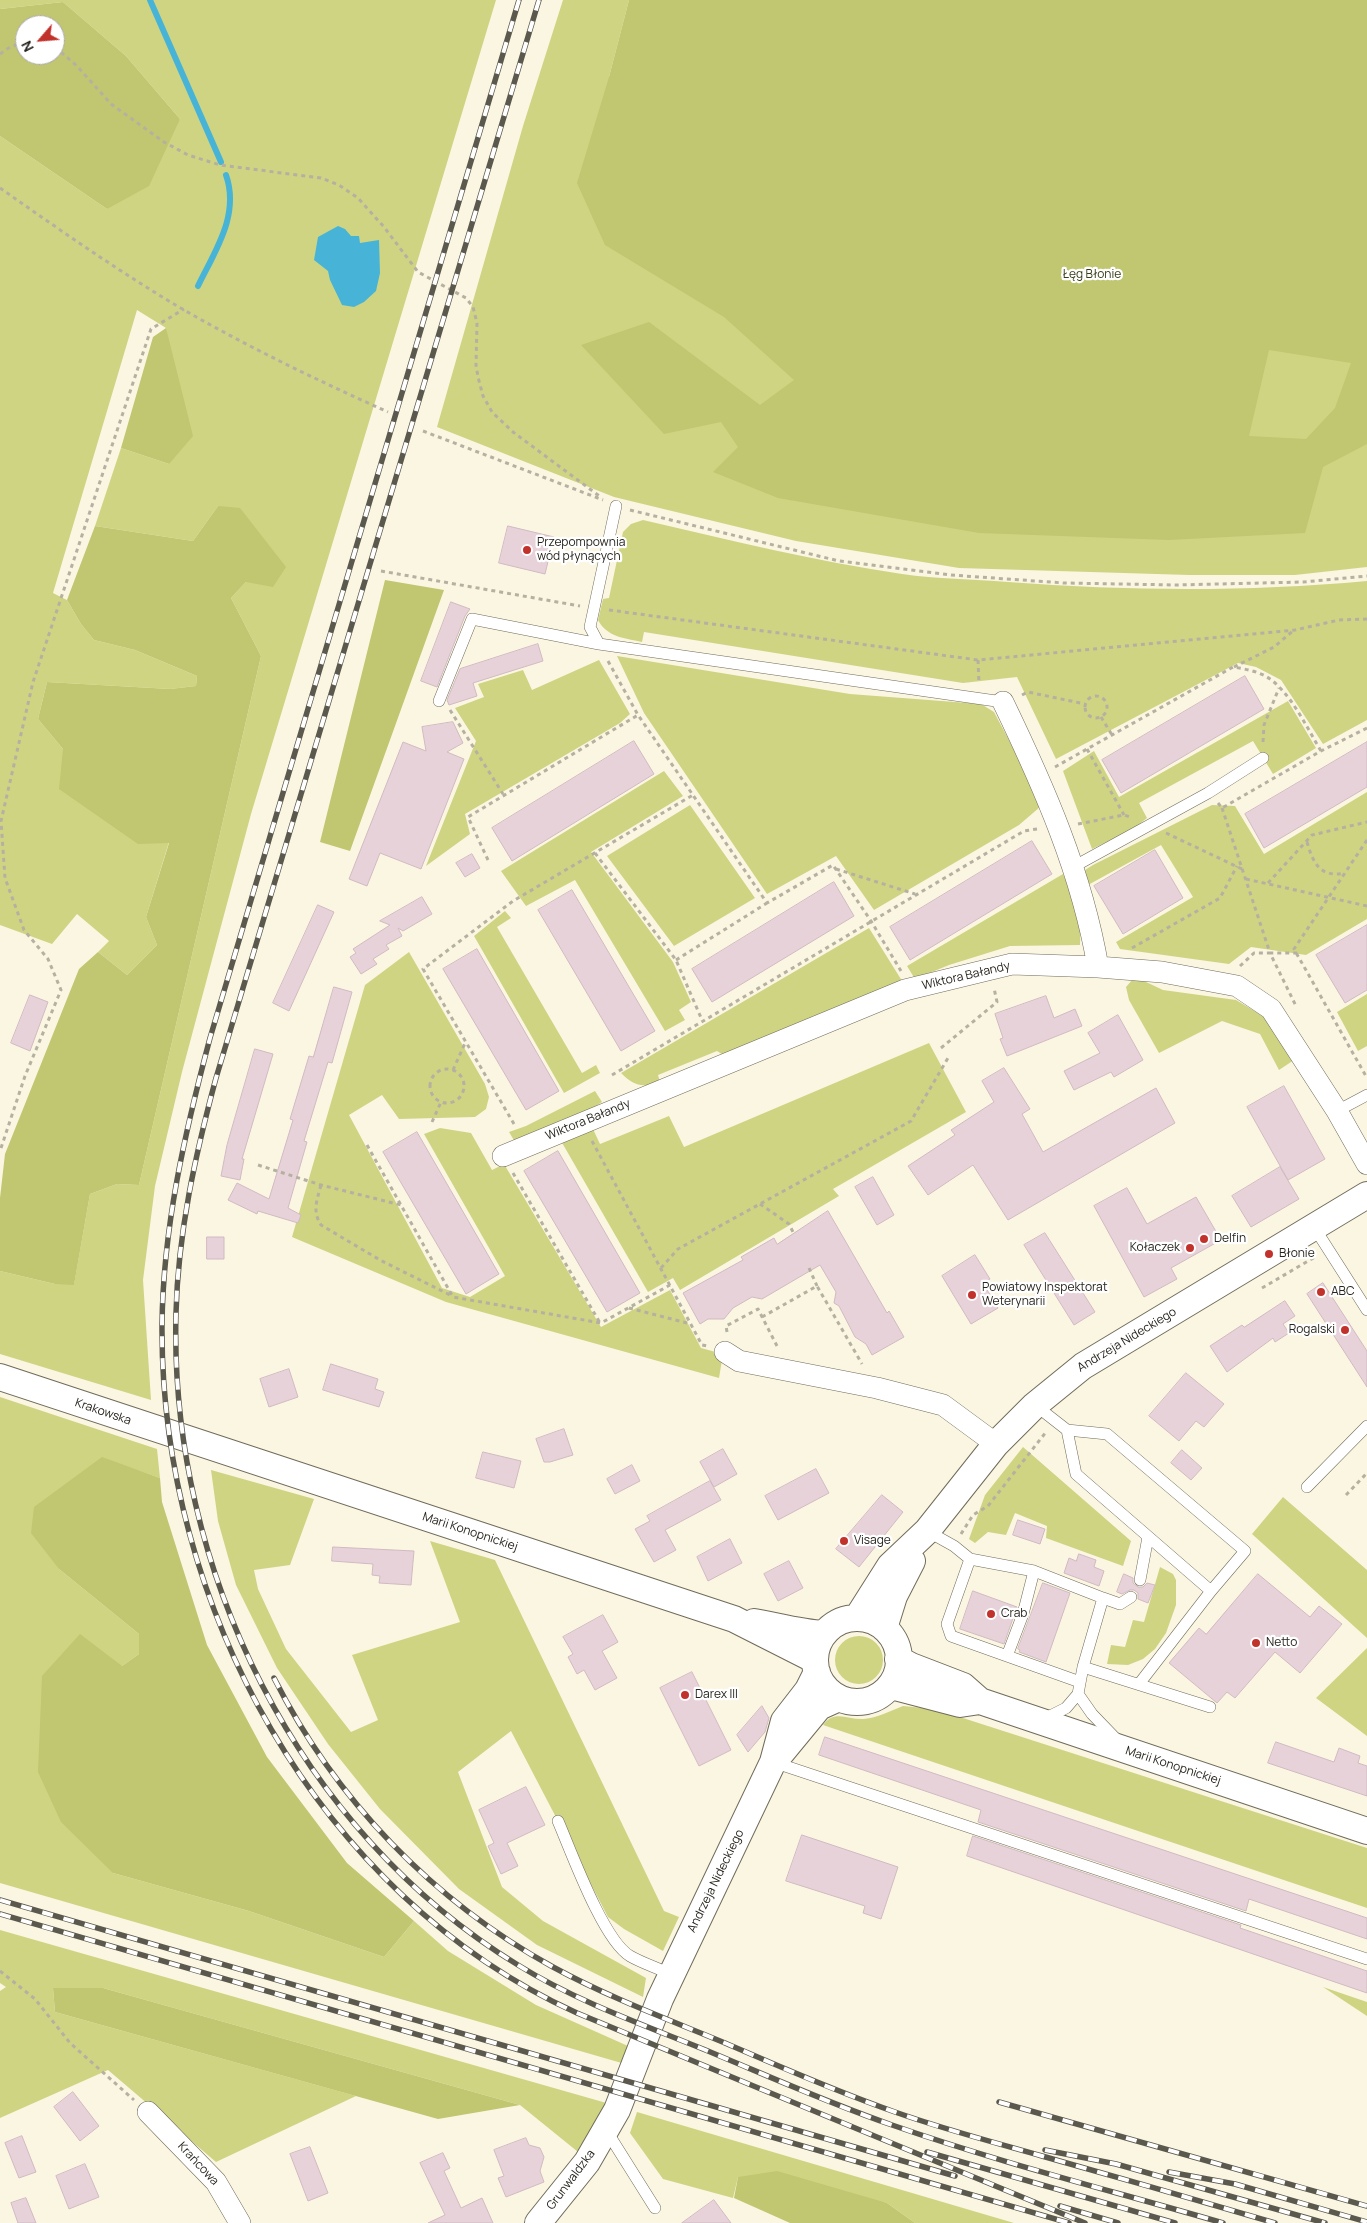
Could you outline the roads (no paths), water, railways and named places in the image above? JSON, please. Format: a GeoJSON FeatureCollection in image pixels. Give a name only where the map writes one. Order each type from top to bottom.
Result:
{"type":"FeatureCollection","features":[{"type":"Feature","properties":{"kind":"street"},"geometry":{"type":"LineString","coordinates":[[1003,702],[1039,776],[1073,868],[1092,931],[1098,967]]}},
{"type":"Feature","properties":{"kind":"street","name":"Wiktora Bałandy"},"geometry":{"type":"LineString","coordinates":[[503,1156],[911,989],[1012,964],[1098,967],[1162,972],[1237,986],[1271,1009],[1336,1111],[1367,1164]]}},
{"type":"Feature","properties":{"kind":"street","name":"Andrzeja Nideckiego"},"geometry":{"type":"LineString","coordinates":[[857,1618],[890,1566],[927,1531],[996,1444],[1035,1405],[1083,1366],[1321,1238],[1367,1195]]}},
{"type":"Feature","properties":{"kind":"street"},"geometry":{"type":"LineString","coordinates":[[725,1352],[739,1362],[877,1388],[943,1405],[996,1444]]}},
{"type":"Feature","properties":{"kind":"street","name":"Krakowska"},"geometry":{"type":"LineString","coordinates":[[0,1377],[206,1445]]}},
{"type":"Feature","properties":{"kind":"street","name":"Marii Konopnickiej"},"geometry":{"type":"LineString","coordinates":[[206,1445],[734,1619],[788,1627],[808,1633],[824,1634]]}},
{"type":"Feature","properties":{"kind":"street","name":"Andrzeja Nideckiego"},"geometry":{"type":"LineString","coordinates":[[884,1628],[894,1596],[927,1531]]}},
{"type":"Feature","properties":{"kind":"street"},"geometry":{"type":"LineString","coordinates":[[857,1618],[867,1619],[884,1628],[896,1647],[898,1659],[899,1669],[891,1686],[868,1700],[848,1701],[839,1698],[828,1690],[816,1666],[819,1643],[824,1634],[834,1625],[857,1618]]}},
{"type":"Feature","properties":{"kind":"street","name":"Marii Konopnickiej"},"geometry":{"type":"LineString","coordinates":[[734,1619],[816,1666]]}},
{"type":"Feature","properties":{"kind":"street","name":"Marii Konopnickiej"},"geometry":{"type":"LineString","coordinates":[[898,1659],[963,1686],[980,1700],[1367,1831]]}},
{"type":"Feature","properties":{"kind":"street","name":"Andrzeja Nideckiego"},"geometry":{"type":"LineString","coordinates":[[660,1999],[773,1762],[784,1721],[808,1690],[816,1666]]}},
{"type":"Feature","properties":{"kind":"street","name":"Marii Konopnickiej"},"geometry":{"type":"LineString","coordinates":[[891,1686],[960,1704],[980,1700]]}},
{"type":"Feature","properties":{"kind":"street","name":"Andrzeja Nideckiego"},"geometry":{"type":"LineString","coordinates":[[773,1762],[819,1707],[839,1698]]}},
{"type":"Feature","properties":{"kind":"street","name":"Grunwaldzka"},"geometry":{"type":"LineString","coordinates":[[538,2223],[587,2162],[612,2120],[660,1999]]}},
{"type":"Feature","properties":{"kind":"street","name":"Krańcowa"},"geometry":{"type":"LineString","coordinates":[[148,2112],[216,2182],[240,2223]]}},
{"type":"Feature","properties":{"kind":"lane"},"geometry":{"type":"LineString","coordinates":[[599,644],[590,627],[611,503]]}},
{"type":"Feature","properties":{"kind":"lane"},"geometry":{"type":"LineString","coordinates":[[440,698],[472,619],[599,644],[1003,702]]}},
{"type":"Feature","properties":{"kind":"lane"},"geometry":{"type":"LineString","coordinates":[[1073,868],[1208,793],[1263,758]]}},
{"type":"Feature","properties":{"kind":"lane"},"geometry":{"type":"LineString","coordinates":[[1336,1111],[1367,1095]]}},
{"type":"Feature","properties":{"kind":"lane"},"geometry":{"type":"LineString","coordinates":[[1321,1238],[1367,1310]]}},
{"type":"Feature","properties":{"kind":"lane"},"geometry":{"type":"LineString","coordinates":[[1035,1405],[1067,1430],[1107,1434],[1245,1550],[1139,1684]]}},
{"type":"Feature","properties":{"kind":"lane"},"geometry":{"type":"LineString","coordinates":[[1307,1487],[1367,1426]]}},
{"type":"Feature","properties":{"kind":"lane"},"geometry":{"type":"LineString","coordinates":[[1067,1430],[1076,1474],[1211,1592]]}},
{"type":"Feature","properties":{"kind":"lane"},"geometry":{"type":"LineString","coordinates":[[927,1531],[954,1546],[970,1559],[1034,1571],[1120,1604],[1131,1597]]}},
{"type":"Feature","properties":{"kind":"lane"},"geometry":{"type":"LineString","coordinates":[[1140,1580],[1148,1537]]}},
{"type":"Feature","properties":{"kind":"lane"},"geometry":{"type":"LineString","coordinates":[[970,1559],[947,1624],[951,1636],[1080,1682]]}},
{"type":"Feature","properties":{"kind":"lane"},"geometry":{"type":"LineString","coordinates":[[1007,1656],[1024,1614],[1034,1571]]}},
{"type":"Feature","properties":{"kind":"lane"},"geometry":{"type":"LineString","coordinates":[[1037,1720],[1052,1716],[1066,1708],[1078,1694],[1083,1667],[1103,1598]]}},
{"type":"Feature","properties":{"kind":"lane"},"geometry":{"type":"LineString","coordinates":[[1083,1667],[1210,1707]]}},
{"type":"Feature","properties":{"kind":"lane"},"geometry":{"type":"LineString","coordinates":[[1078,1694],[1092,1714],[1126,1750]]}},
{"type":"Feature","properties":{"kind":"lane"},"geometry":{"type":"LineString","coordinates":[[773,1762],[1367,1960]]}},
{"type":"Feature","properties":{"kind":"lane"},"geometry":{"type":"LineString","coordinates":[[558,1821],[604,1925],[617,1944],[629,1955],[672,1975]]}},
{"type":"Feature","properties":{"kind":"lane"},"geometry":{"type":"LineString","coordinates":[[612,2120],[655,2208]]}},
{"type":"Feature","properties":{"kind":"water"},"geometry":{"type":"Polygon","coordinates":[[[338,226],[345,229],[351,236],[359,236],[360,243],[379,240],[380,273],[376,291],[364,302],[354,307],[342,305],[330,280],[328,271],[314,260],[318,237],[338,226]]]}},
{"type":"Feature","properties":{"kind":"waterway"},"geometry":{"type":"LineString","coordinates":[[150,0],[221,162]]}},
{"type":"Feature","properties":{"kind":"waterway"},"geometry":{"type":"LineString","coordinates":[[198,286],[218,246],[228,218],[230,190],[226,175]]}},
{"type":"Feature","properties":{"kind":"railway"},"geometry":{"type":"LineString","coordinates":[[519,0],[210,1038],[184,1144],[166,1252],[162,1325],[169,1430],[189,1534],[224,1634],[271,1729],[331,1817],[402,1895],[484,1961],[577,2013],[1085,2223]]}},
{"type":"Feature","properties":{"kind":"railway"},"geometry":{"type":"LineString","coordinates":[[539,0],[216,1078],[201,1136],[189,1195],[177,1283],[176,1313],[180,1409],[196,1504],[223,1596],[262,1685],[311,1767],[371,1843],[440,1909],[518,1965],[563,1990],[609,2011],[868,2116],[933,2139],[1223,2223]]}},
{"type":"Feature","properties":{"kind":"railway"},"geometry":{"type":"LineString","coordinates":[[274,1678],[326,1765],[357,1805],[391,1843],[467,1911],[509,1941],[553,1967],[638,2007],[830,2088],[895,2112],[968,2135],[1275,2223]]}},
{"type":"Feature","properties":{"kind":"railway"},"geometry":{"type":"LineString","coordinates":[[0,1900],[955,2176]]}},
{"type":"Feature","properties":{"kind":"railway"},"geometry":{"type":"LineString","coordinates":[[0,1914],[1069,2223]]}},
{"type":"Feature","properties":{"kind":"railway"},"geometry":{"type":"LineString","coordinates":[[999,2102],[1367,2206]]}},
{"type":"Feature","properties":{"kind":"railway"},"geometry":{"type":"LineString","coordinates":[[1045,2150],[1116,2164],[1325,2223]]}},
{"type":"Feature","properties":{"kind":"railway"},"geometry":{"type":"LineString","coordinates":[[927,2152],[1175,2223]]}},
{"type":"Feature","properties":{"kind":"railway"},"geometry":{"type":"LineString","coordinates":[[1169,2172],[1235,2184],[1367,2222]]}},
{"type":"Feature","properties":{"kind":"railway"},"geometry":{"type":"LineString","coordinates":[[1060,2206],[1118,2223]]}},
{"type":"Feature","properties":{"kind":"place","name":"Przepompownia wód płynących"},"geometry":{"type":"Point","coordinates":[527,550]}},
{"type":"Feature","properties":{"kind":"place","name":"Delfin"},"geometry":{"type":"Point","coordinates":[1204,1239]}},
{"type":"Feature","properties":{"kind":"place","name":"Kołaczek"},"geometry":{"type":"Point","coordinates":[1190,1248]}},
{"type":"Feature","properties":{"kind":"place","name":"Błonie"},"geometry":{"type":"Point","coordinates":[1269,1254]}},
{"type":"Feature","properties":{"kind":"place","name":"ABC"},"geometry":{"type":"Point","coordinates":[1321,1292]}},
{"type":"Feature","properties":{"kind":"place","name":"Powiatowy Inspektorat Weterynarii"},"geometry":{"type":"Point","coordinates":[972,1295]}},
{"type":"Feature","properties":{"kind":"place","name":"Rogalski"},"geometry":{"type":"Point","coordinates":[1345,1330]}},
{"type":"Feature","properties":{"kind":"place","name":"Visage"},"geometry":{"type":"Point","coordinates":[844,1541]}},
{"type":"Feature","properties":{"kind":"place","name":"Crab"},"geometry":{"type":"Point","coordinates":[991,1614]}},
{"type":"Feature","properties":{"kind":"place","name":"Netto"},"geometry":{"type":"Point","coordinates":[1256,1643]}},
{"type":"Feature","properties":{"kind":"place","name":"Darex III"},"geometry":{"type":"Point","coordinates":[685,1695]}},
{"type":"Feature","properties":{"kind":"park label","name":"Łęg Błonie"},"geometry":{"type":"Point","coordinates":[1092,275]}}]}
